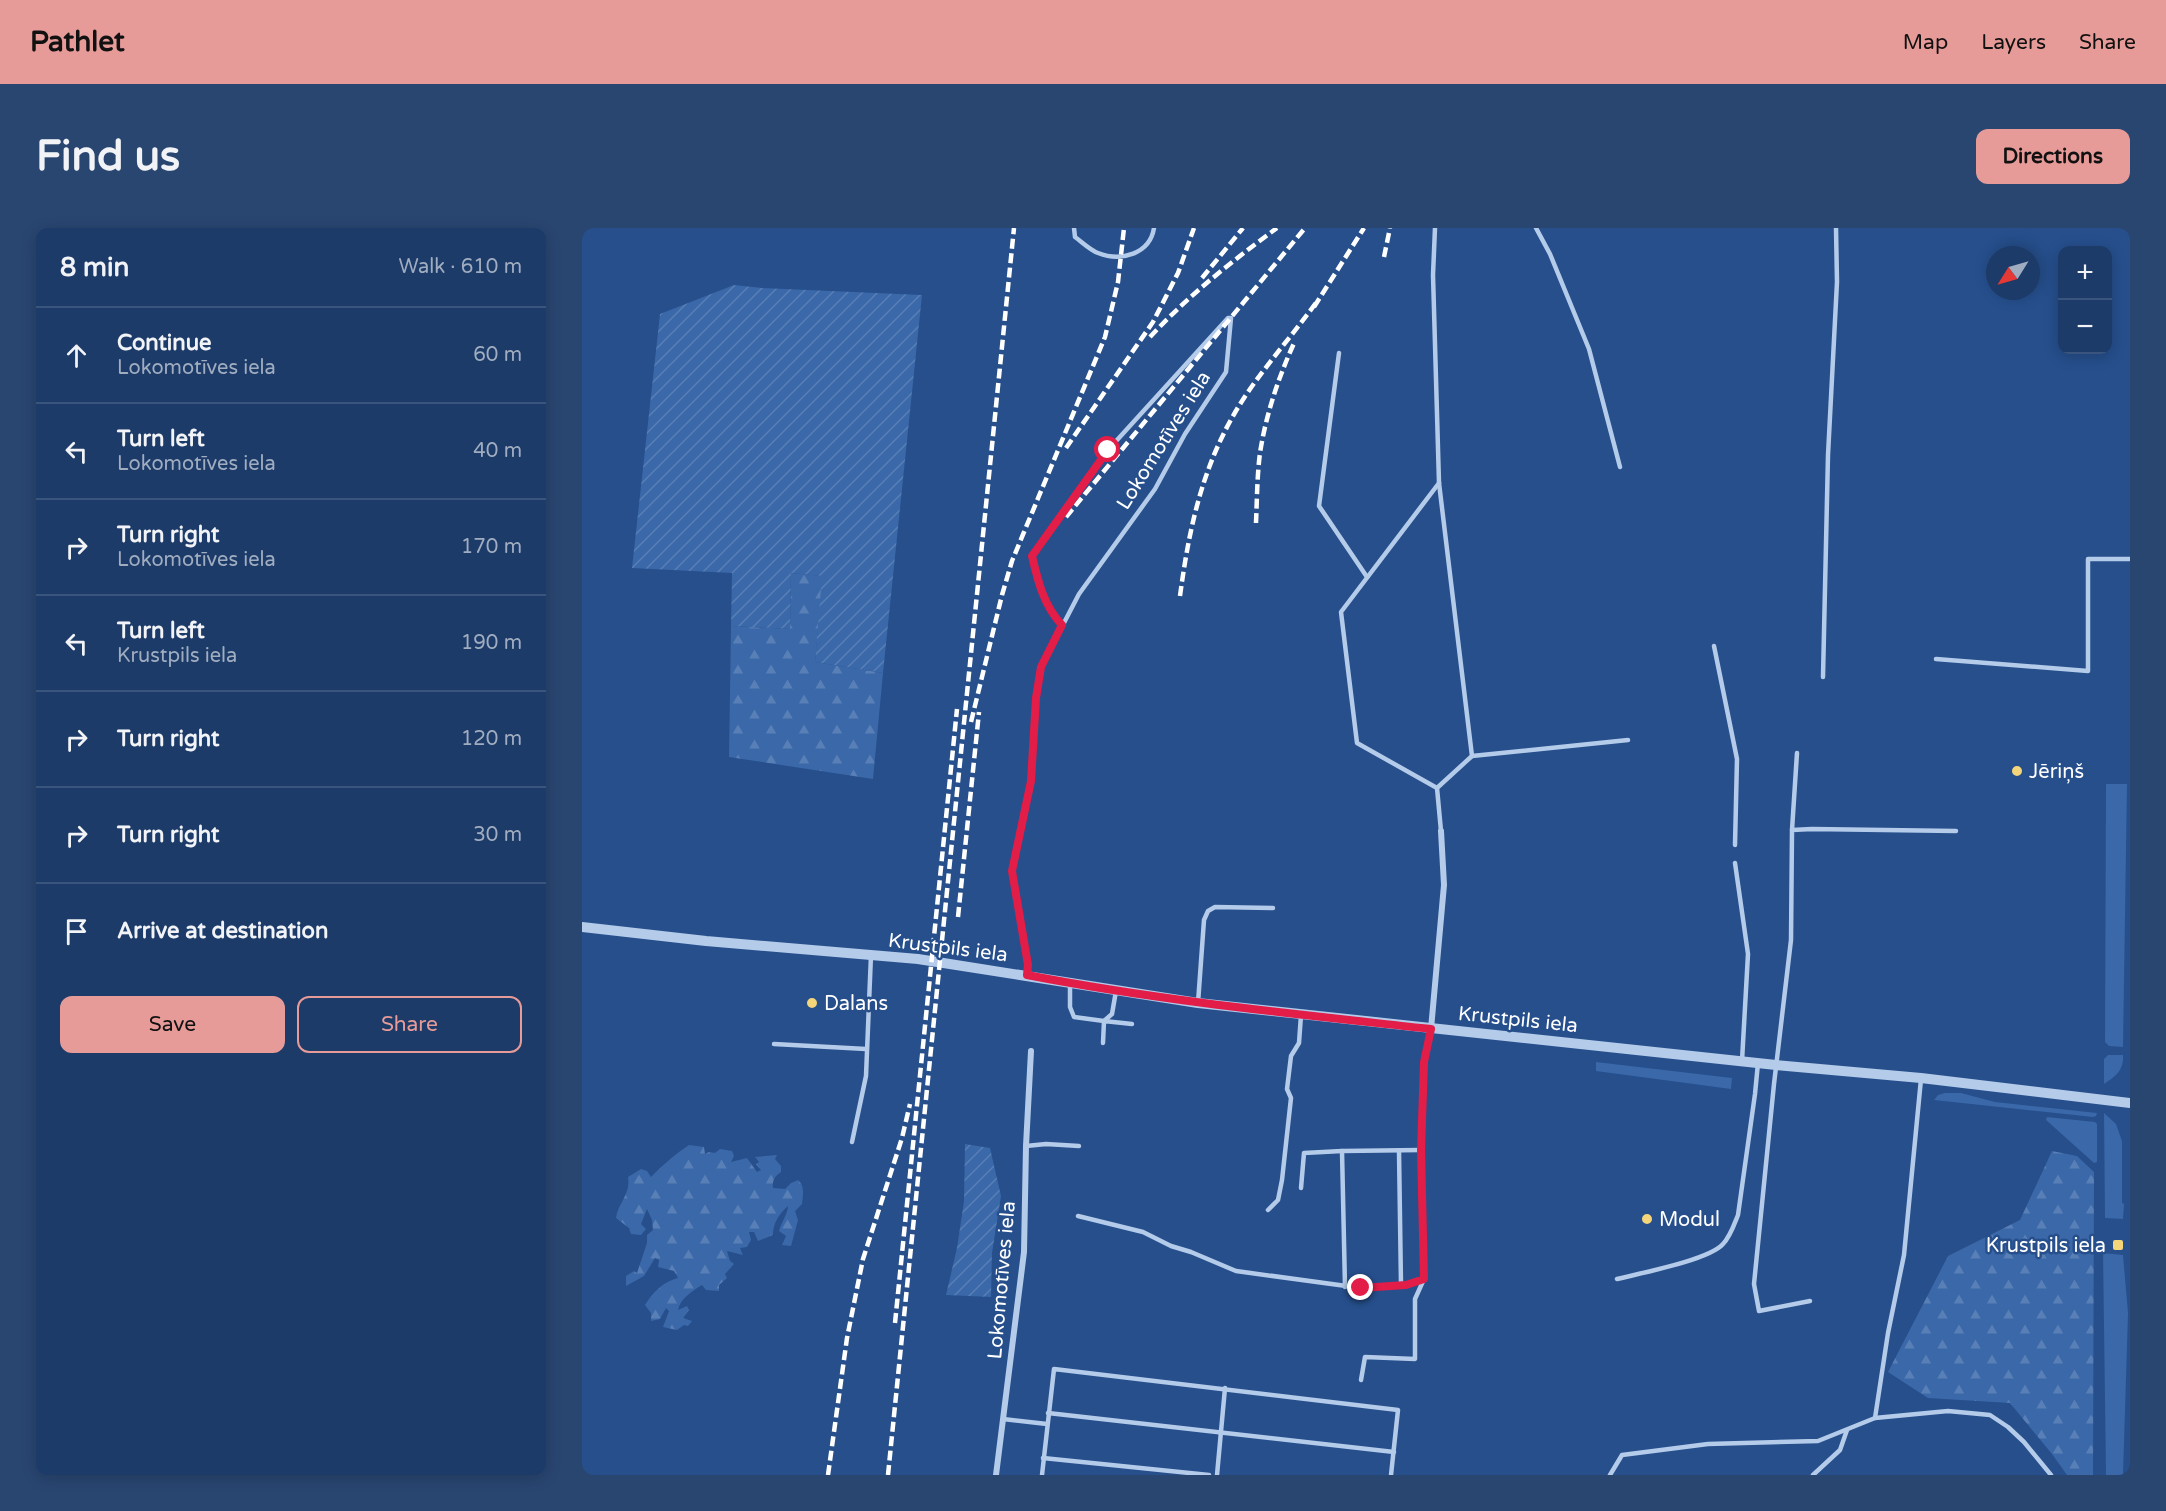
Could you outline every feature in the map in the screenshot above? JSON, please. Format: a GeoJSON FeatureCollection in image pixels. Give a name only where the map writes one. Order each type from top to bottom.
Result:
{"type":"FeatureCollection","features":[{"type":"Feature","properties":{"kind":"street"},"geometry":{"type":"LineString","coordinates":[[1424,1279],[1421,1150],[1424,1062],[1431,1029],[1444,885],[1441,831]]}},
{"type":"Feature","properties":{"kind":"street","name":"Krustpils iela"},"geometry":{"type":"LineString","coordinates":[[582,927],[945,963],[1198,1003],[1301,1015],[1921,1078],[2130,1103]]}},
{"type":"Feature","properties":{"kind":"street","name":"Lokomotīves iela"},"geometry":{"type":"LineString","coordinates":[[996,1475],[1024,1252],[1031,1051]]}},
{"type":"Feature","properties":{"kind":"lane"},"geometry":{"type":"LineString","coordinates":[[1074,228],[1075,237],[1098,253],[1122,257],[1138,252],[1153,238],[1154,228]]}},
{"type":"Feature","properties":{"kind":"lane"},"geometry":{"type":"LineString","coordinates":[[1435,228],[1433,276],[1439,483],[1472,756]]}},
{"type":"Feature","properties":{"kind":"lane"},"geometry":{"type":"LineString","coordinates":[[1536,228],[1550,255],[1589,350],[1620,466]]}},
{"type":"Feature","properties":{"kind":"lane"},"geometry":{"type":"LineString","coordinates":[[1823,677],[1828,455],[1837,282],[1836,228]]}},
{"type":"Feature","properties":{"kind":"lane","name":"Lokomotīves iela"},"geometry":{"type":"LineString","coordinates":[[1027,975],[1028,965],[1012,871],[1031,781],[1036,698],[1041,667],[1078,594],[1155,489],[1185,434],[1226,372],[1231,318],[1228,318],[1108,450],[1032,556],[1038,584],[1052,614],[1062,625]]}},
{"type":"Feature","properties":{"kind":"lane"},"geometry":{"type":"LineString","coordinates":[[1339,353],[1319,506],[1367,577]]}},
{"type":"Feature","properties":{"kind":"lane"},"geometry":{"type":"LineString","coordinates":[[1437,788],[1357,743],[1341,612],[1439,483]]}},
{"type":"Feature","properties":{"kind":"lane"},"geometry":{"type":"LineString","coordinates":[[1936,659],[2088,671],[2088,560],[2130,559]]}},
{"type":"Feature","properties":{"kind":"lane"},"geometry":{"type":"LineString","coordinates":[[1714,646],[1737,759],[1735,845]]}},
{"type":"Feature","properties":{"kind":"lane"},"geometry":{"type":"LineString","coordinates":[[1437,788],[1472,756],[1628,740]]}},
{"type":"Feature","properties":{"kind":"lane"},"geometry":{"type":"LineString","coordinates":[[1797,753],[1792,830],[1791,940],[1754,1284],[1759,1311],[1810,1300]]}},
{"type":"Feature","properties":{"kind":"lane"},"geometry":{"type":"LineString","coordinates":[[1437,788],[1441,831]]}},
{"type":"Feature","properties":{"kind":"lane"},"geometry":{"type":"LineString","coordinates":[[1792,830],[1956,831]]}},
{"type":"Feature","properties":{"kind":"lane"},"geometry":{"type":"LineString","coordinates":[[1735,863],[1748,954],[1742,1061]]}},
{"type":"Feature","properties":{"kind":"lane"},"geometry":{"type":"LineString","coordinates":[[1198,1003],[1204,920],[1208,911],[1215,906],[1273,908]]}},
{"type":"Feature","properties":{"kind":"lane"},"geometry":{"type":"LineString","coordinates":[[852,1142],[866,1076],[871,955]]}},
{"type":"Feature","properties":{"kind":"lane"},"geometry":{"type":"LineString","coordinates":[[1071,984],[1070,1007],[1074,1017],[1132,1024]]}},
{"type":"Feature","properties":{"kind":"lane"},"geometry":{"type":"LineString","coordinates":[[1102,1043],[1104,1021],[1112,1014],[1116,991]]}},
{"type":"Feature","properties":{"kind":"lane"},"geometry":{"type":"LineString","coordinates":[[1268,1210],[1278,1200],[1282,1180],[1291,1098],[1287,1089],[1291,1056],[1299,1043],[1301,1015]]}},
{"type":"Feature","properties":{"kind":"lane"},"geometry":{"type":"LineString","coordinates":[[774,1044],[866,1048]]}},
{"type":"Feature","properties":{"kind":"lane"},"geometry":{"type":"LineString","coordinates":[[1617,1279],[1705,1255],[1723,1245],[1738,1215],[1758,1063]]}},
{"type":"Feature","properties":{"kind":"lane"},"geometry":{"type":"LineString","coordinates":[[1875,1418],[1888,1333],[1904,1255],[1921,1078]]}},
{"type":"Feature","properties":{"kind":"lane"},"geometry":{"type":"LineString","coordinates":[[1026,1146],[1046,1144],[1079,1146]]}},
{"type":"Feature","properties":{"kind":"lane"},"geometry":{"type":"LineString","coordinates":[[1301,1188],[1304,1153],[1421,1150]]}},
{"type":"Feature","properties":{"kind":"lane"},"geometry":{"type":"LineString","coordinates":[[1342,1151],[1345,1287]]}},
{"type":"Feature","properties":{"kind":"lane"},"geometry":{"type":"LineString","coordinates":[[1400,1151],[1401,1285]]}},
{"type":"Feature","properties":{"kind":"lane"},"geometry":{"type":"LineString","coordinates":[[1078,1216],[1143,1232],[1236,1272],[1345,1287],[1401,1285],[1424,1279]]}},
{"type":"Feature","properties":{"kind":"lane"},"geometry":{"type":"LineString","coordinates":[[1361,1380],[1365,1357],[1415,1359],[1416,1299],[1424,1279]]}},
{"type":"Feature","properties":{"kind":"lane"},"geometry":{"type":"LineString","coordinates":[[1041,1475],[1054,1369],[1398,1410],[1391,1475]]}},
{"type":"Feature","properties":{"kind":"lane"},"geometry":{"type":"LineString","coordinates":[[1217,1475],[1225,1388]]}},
{"type":"Feature","properties":{"kind":"lane"},"geometry":{"type":"LineString","coordinates":[[1610,1475],[1622,1455],[1708,1444],[1818,1441],[1875,1418],[1948,1411],[1990,1415],[2024,1442],[2051,1475]]}},
{"type":"Feature","properties":{"kind":"lane"},"geometry":{"type":"LineString","coordinates":[[1048,1413],[1394,1452]]}},
{"type":"Feature","properties":{"kind":"lane"},"geometry":{"type":"LineString","coordinates":[[1003,1419],[1047,1424]]}},
{"type":"Feature","properties":{"kind":"lane"},"geometry":{"type":"LineString","coordinates":[[1813,1475],[1840,1450],[1848,1430]]}},
{"type":"Feature","properties":{"kind":"lane"},"geometry":{"type":"LineString","coordinates":[[1043,1458],[1209,1475]]}},
{"type":"Feature","properties":{"kind":"green space"},"geometry":{"type":"Polygon","coordinates":[[[734,285],[922,295],[883,673],[815,662],[822,576],[791,573],[790,629],[731,626],[732,573],[632,568],[660,314],[734,285]]]}},
{"type":"Feature","properties":{"kind":"green space"},"geometry":{"type":"Polygon","coordinates":[[[791,573],[823,576],[815,662],[883,673],[873,779],[729,757],[731,626],[790,629],[791,573]]]}},
{"type":"Feature","properties":{"kind":"green space"},"geometry":{"type":"Polygon","coordinates":[[[2106,784],[2127,784],[2123,1047],[2109,1046],[2105,1042],[2106,784]]]}},
{"type":"Feature","properties":{"kind":"green space"},"geometry":{"type":"Polygon","coordinates":[[[2108,1055],[2123,1055],[2123,1060],[2118,1072],[2104,1084],[2104,1059],[2108,1055]]]}},
{"type":"Feature","properties":{"kind":"green space"},"geometry":{"type":"Polygon","coordinates":[[[1596,1062],[1732,1078],[1731,1089],[1596,1071],[1596,1062]]]}},
{"type":"Feature","properties":{"kind":"green space"},"geometry":{"type":"Polygon","coordinates":[[[1961,1093],[1995,1102],[2097,1113],[2093,1117],[1934,1100],[1938,1095],[1961,1093]]]}},
{"type":"Feature","properties":{"kind":"green space"},"geometry":{"type":"Polygon","coordinates":[[[2104,1113],[2116,1124],[2122,1141],[2123,1219],[2105,1218],[2104,1113]]]}},
{"type":"Feature","properties":{"kind":"green space"},"geometry":{"type":"Polygon","coordinates":[[[2047,1117],[2095,1122],[2097,1124],[2097,1162],[2094,1163],[2046,1120],[2047,1117]]]}},
{"type":"Feature","properties":{"kind":"green space"},"geometry":{"type":"Polygon","coordinates":[[[965,1144],[990,1148],[1001,1196],[992,1253],[991,1297],[946,1295],[957,1248],[964,1201],[965,1144]]]}},
{"type":"Feature","properties":{"kind":"green space"},"geometry":{"type":"Polygon","coordinates":[[[689,1145],[704,1147],[705,1154],[715,1153],[720,1149],[732,1151],[734,1156],[731,1162],[747,1158],[757,1172],[761,1170],[756,1164],[759,1162],[755,1157],[777,1155],[775,1159],[781,1166],[781,1172],[774,1179],[773,1188],[785,1189],[798,1180],[802,1185],[803,1194],[802,1204],[795,1211],[798,1220],[791,1246],[782,1245],[786,1236],[779,1231],[788,1206],[777,1219],[773,1235],[758,1241],[754,1232],[749,1232],[751,1240],[747,1247],[740,1248],[743,1255],[727,1251],[730,1261],[734,1264],[725,1274],[727,1278],[719,1285],[719,1291],[706,1290],[702,1285],[684,1299],[678,1310],[687,1306],[689,1310],[683,1318],[692,1321],[688,1326],[684,1325],[677,1330],[663,1327],[669,1311],[666,1308],[660,1319],[651,1321],[651,1313],[645,1305],[659,1288],[678,1278],[674,1271],[658,1267],[659,1260],[655,1258],[644,1276],[626,1286],[626,1276],[634,1271],[637,1273],[647,1243],[647,1235],[653,1230],[647,1209],[641,1224],[646,1229],[641,1235],[631,1234],[629,1228],[616,1218],[628,1189],[628,1177],[641,1169],[647,1171],[651,1177],[689,1145]]]}},
{"type":"Feature","properties":{"kind":"green space"},"geometry":{"type":"Polygon","coordinates":[[[2052,1151],[2077,1156],[2094,1172],[2093,1475],[2067,1475],[2010,1403],[1928,1398],[1888,1372],[1948,1256],[2020,1220],[2052,1151]]]}},
{"type":"Feature","properties":{"kind":"green space"},"geometry":{"type":"Polygon","coordinates":[[[2103,1253],[2123,1255],[2128,1313],[2123,1475],[2106,1475],[2103,1253]]]}},
{"type":"Feature","properties":{"kind":"railway"},"geometry":{"type":"LineString","coordinates":[[888,1475],[1014,228]]}},
{"type":"Feature","properties":{"kind":"railway"},"geometry":{"type":"LineString","coordinates":[[971,722],[1012,561],[1105,337],[1118,282],[1124,228]]}},
{"type":"Feature","properties":{"kind":"railway"},"geometry":{"type":"LineString","coordinates":[[1066,448],[1153,322],[1178,273],[1194,228]]}},
{"type":"Feature","properties":{"kind":"railway"},"geometry":{"type":"LineString","coordinates":[[1202,278],[1243,228]]}},
{"type":"Feature","properties":{"kind":"railway"},"geometry":{"type":"LineString","coordinates":[[1150,337],[1211,280],[1277,228]]}},
{"type":"Feature","properties":{"kind":"railway"},"geometry":{"type":"LineString","coordinates":[[1066,517],[1305,228]]}},
{"type":"Feature","properties":{"kind":"railway"},"geometry":{"type":"LineString","coordinates":[[1314,307],[1364,228]]}},
{"type":"Feature","properties":{"kind":"railway"},"geometry":{"type":"LineString","coordinates":[[1384,257],[1390,228]]}},
{"type":"Feature","properties":{"kind":"railway"},"geometry":{"type":"LineString","coordinates":[[1180,596],[1195,515],[1210,464],[1221,440],[1248,392],[1318,300]]}},
{"type":"Feature","properties":{"kind":"railway"},"geometry":{"type":"LineString","coordinates":[[1256,523],[1258,470],[1263,438],[1274,396],[1295,341]]}},
{"type":"Feature","properties":{"kind":"railway"},"geometry":{"type":"LineString","coordinates":[[895,1323],[957,709]]}},
{"type":"Feature","properties":{"kind":"railway"},"geometry":{"type":"LineString","coordinates":[[958,917],[979,712]]}},
{"type":"Feature","properties":{"kind":"railway"},"geometry":{"type":"LineString","coordinates":[[828,1475],[847,1338],[863,1259],[902,1138],[910,1104]]}},
{"type":"Feature","properties":{"kind":"place","name":"Jēriņš"},"geometry":{"type":"Point","coordinates":[2017,771]}},
{"type":"Feature","properties":{"kind":"place","name":"Dalans"},"geometry":{"type":"Point","coordinates":[812,1003]}},
{"type":"Feature","properties":{"kind":"place","name":"Modul"},"geometry":{"type":"Point","coordinates":[1647,1219]}},
{"type":"Feature","properties":{"kind":"place","name":"Krustpils iela"},"geometry":{"type":"Point","coordinates":[2118,1245]}},
{"type":"Feature","properties":{"kind":"route"},"geometry":{"type":"LineString","coordinates":[[1108,450],[1032,556],[1038,584],[1052,614],[1062,625],[1041,667],[1036,698],[1031,781],[1012,871],[1028,965],[1027,975],[1198,1003],[1431,1029],[1424,1062],[1421,1150],[1424,1279],[1406,1285],[1361,1288]]}}]}
